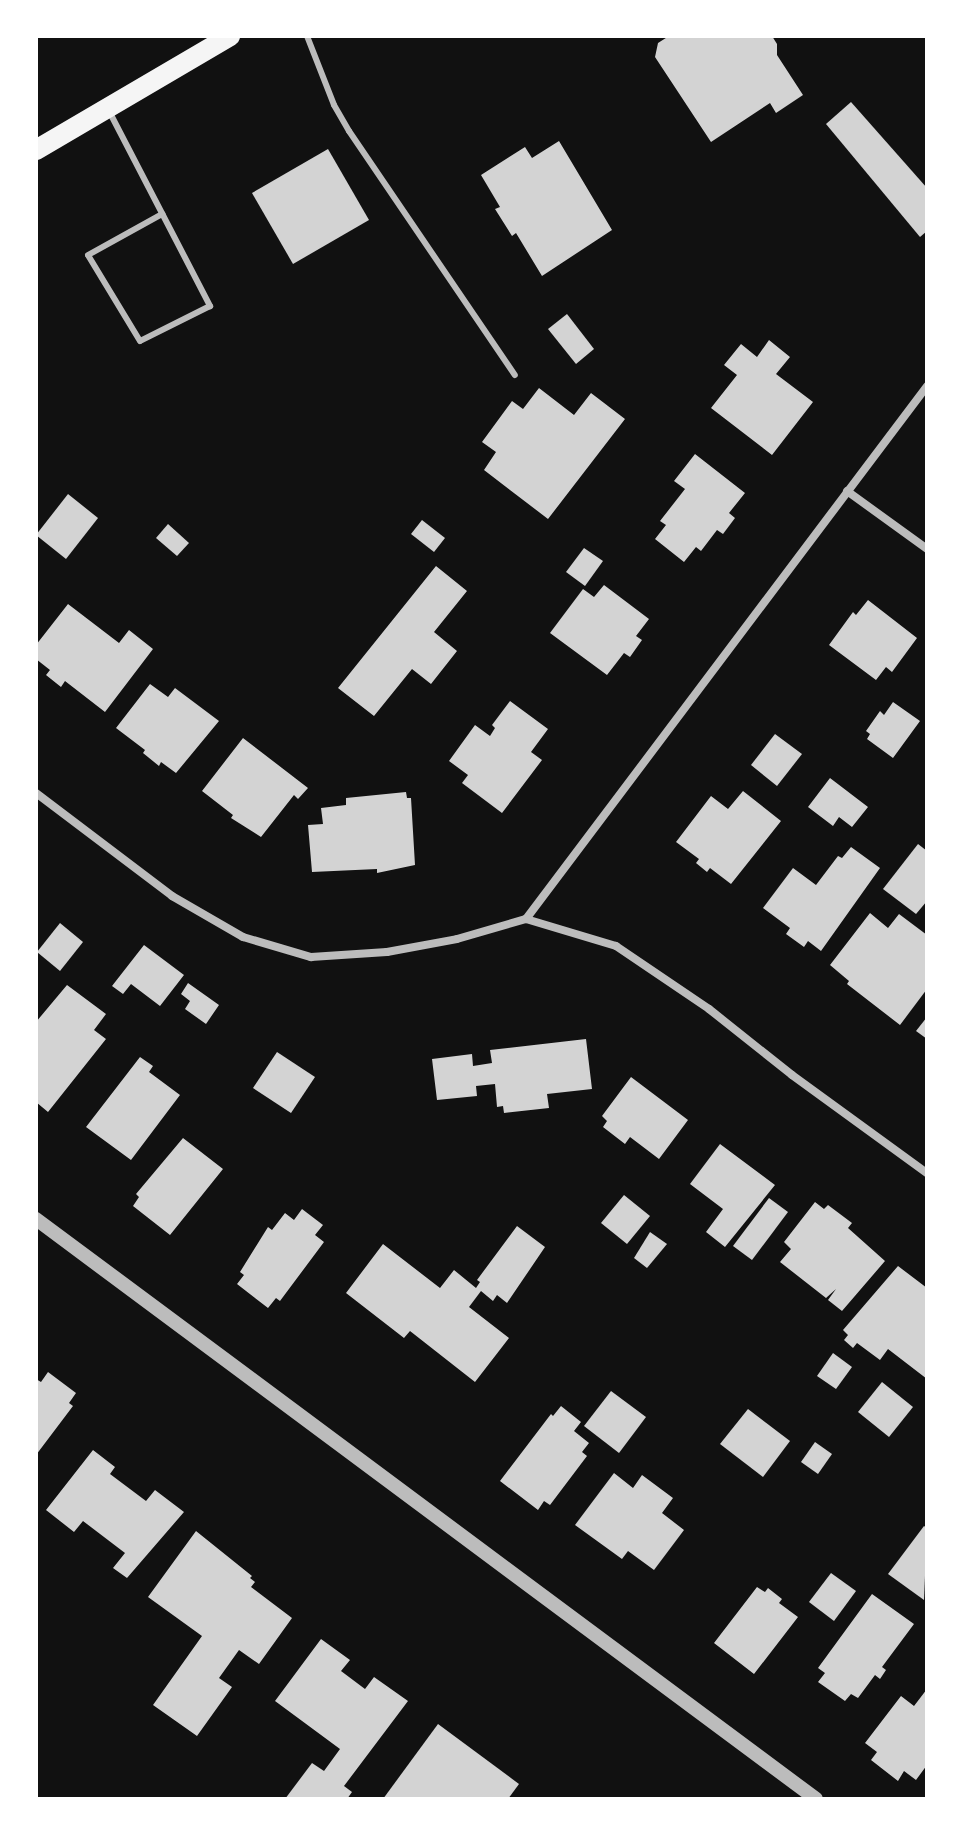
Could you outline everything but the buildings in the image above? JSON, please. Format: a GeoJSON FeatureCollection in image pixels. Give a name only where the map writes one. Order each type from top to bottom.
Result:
{"type":"FeatureCollection","features":[{"type":"Feature","properties":{"kind":"main road"},"geometry":{"type":"LineString","coordinates":[[36,150],[230,36]]}},
{"type":"Feature","properties":{"kind":"street"},"geometry":{"type":"LineString","coordinates":[[526,919],[927,386]]}},
{"type":"Feature","properties":{"kind":"street"},"geometry":{"type":"LineString","coordinates":[[847,491],[927,549]]}},
{"type":"Feature","properties":{"kind":"street"},"geometry":{"type":"LineString","coordinates":[[36,793],[172,896],[243,937],[311,957],[387,952],[457,939],[526,919],[616,946],[709,1009],[792,1075],[927,1173]]}},
{"type":"Feature","properties":{"kind":"street"},"geometry":{"type":"LineString","coordinates":[[36,1219],[816,1799]]}},
{"type":"Feature","properties":{"kind":"lane"},"geometry":{"type":"LineString","coordinates":[[307,36],[334,105],[349,131],[515,375]]}},
{"type":"Feature","properties":{"kind":"lane"},"geometry":{"type":"LineString","coordinates":[[107,108],[210,306],[140,341],[88,255],[162,214]]}}]}
